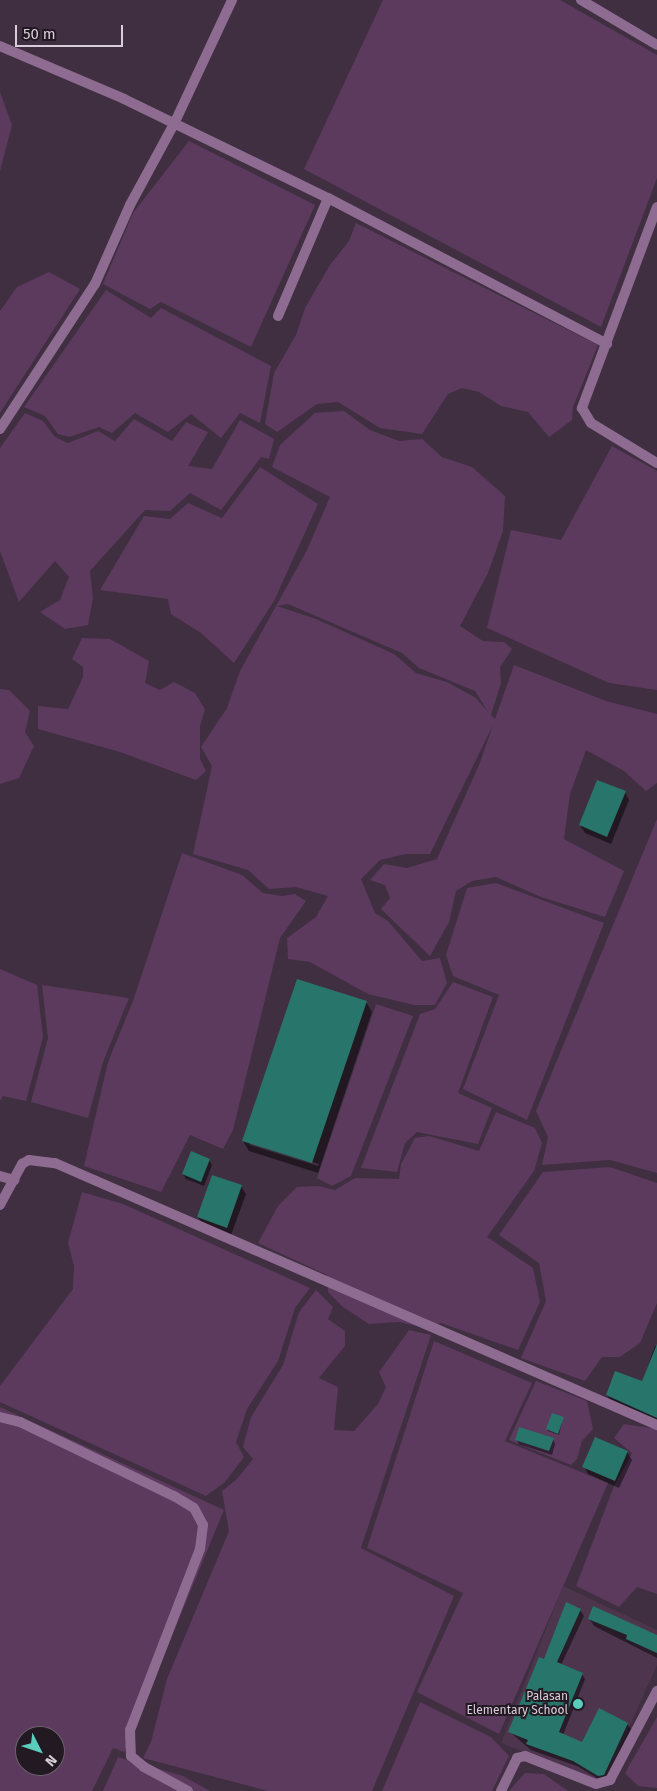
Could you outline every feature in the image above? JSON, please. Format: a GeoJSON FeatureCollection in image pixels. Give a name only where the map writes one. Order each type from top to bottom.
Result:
{"type":"FeatureCollection","features":[{"type":"Feature","properties":{"kind":"street"},"geometry":{"type":"LineString","coordinates":[[0,429],[95,284],[130,205],[174,124],[232,0]]}},
{"type":"Feature","properties":{"kind":"street"},"geometry":{"type":"LineString","coordinates":[[581,0],[657,45]]}},
{"type":"Feature","properties":{"kind":"street"},"geometry":{"type":"LineString","coordinates":[[0,46],[174,124],[328,198],[607,344]]}},
{"type":"Feature","properties":{"kind":"street"},"geometry":{"type":"LineString","coordinates":[[278,316],[328,198]]}},
{"type":"Feature","properties":{"kind":"street"},"geometry":{"type":"LineString","coordinates":[[657,206],[582,408],[583,414],[591,423],[657,463]]}},
{"type":"Feature","properties":{"kind":"street"},"geometry":{"type":"LineString","coordinates":[[0,1205],[22,1164],[29,1160],[55,1163],[657,1425]]}},
{"type":"Feature","properties":{"kind":"street"},"geometry":{"type":"LineString","coordinates":[[0,1176],[14,1180]]}},
{"type":"Feature","properties":{"kind":"street"},"geometry":{"type":"LineString","coordinates":[[0,1417],[20,1422],[174,1496],[194,1508],[203,1525],[200,1550],[130,1730],[131,1756],[144,1767],[188,1791]]}},
{"type":"Feature","properties":{"kind":"street"},"geometry":{"type":"LineString","coordinates":[[611,1791],[610,1780],[657,1693]]}},
{"type":"Feature","properties":{"kind":"street"},"geometry":{"type":"LineString","coordinates":[[501,1791],[517,1758],[525,1756],[596,1784],[610,1780]]}},
{"type":"Feature","properties":{"kind":"shaded area"},"geometry":{"type":"Polygon","coordinates":[[[383,0],[560,0],[657,55],[657,178],[601,327],[304,169],[383,0]]]}},
{"type":"Feature","properties":{"kind":"shaded area"},"geometry":{"type":"Polygon","coordinates":[[[0,92],[12,125],[0,171],[0,92]]]}},
{"type":"Feature","properties":{"kind":"shaded area"},"geometry":{"type":"Polygon","coordinates":[[[189,141],[315,205],[251,347],[161,302],[150,309],[103,284],[133,213],[189,141]]]}},
{"type":"Feature","properties":{"kind":"shaded area"},"geometry":{"type":"Polygon","coordinates":[[[356,223],[598,345],[573,407],[572,420],[549,437],[528,412],[501,406],[479,392],[462,388],[448,394],[422,434],[380,428],[338,402],[317,404],[277,432],[265,424],[274,373],[296,335],[305,308],[330,265],[349,241],[356,223]]]}},
{"type":"Feature","properties":{"kind":"shaded area"},"geometry":{"type":"Polygon","coordinates":[[[49,272],[80,289],[0,413],[0,311],[17,287],[49,272]]]}},
{"type":"Feature","properties":{"kind":"shaded area"},"geometry":{"type":"Polygon","coordinates":[[[106,290],[151,318],[161,308],[271,366],[260,423],[240,413],[221,438],[191,414],[168,432],[135,413],[112,433],[99,427],[69,437],[58,434],[45,416],[24,407],[106,290]]]}},
{"type":"Feature","properties":{"kind":"shaded area"},"geometry":{"type":"Polygon","coordinates":[[[344,411],[370,430],[399,441],[422,439],[442,457],[472,467],[505,496],[503,531],[488,573],[460,626],[483,641],[504,642],[512,649],[500,667],[501,683],[491,715],[495,719],[514,665],[606,701],[657,714],[657,783],[646,791],[624,771],[586,750],[570,794],[564,839],[624,871],[605,917],[541,897],[496,877],[472,881],[456,891],[449,922],[430,956],[381,909],[390,898],[385,885],[370,880],[384,864],[407,868],[437,859],[479,765],[493,725],[430,854],[406,854],[380,860],[361,879],[375,913],[388,921],[422,961],[440,958],[447,983],[435,1005],[414,1005],[368,994],[310,962],[288,959],[287,938],[316,917],[328,896],[296,887],[269,889],[248,870],[193,854],[212,766],[201,747],[227,708],[240,671],[307,550],[330,497],[272,467],[280,445],[315,413],[344,411]],[[288,604],[277,606],[316,619],[394,654],[416,673],[447,682],[476,698],[488,712],[475,691],[419,668],[402,653],[288,604]]]}},
{"type":"Feature","properties":{"kind":"shaded area"},"geometry":{"type":"Polygon","coordinates":[[[25,413],[43,421],[55,437],[68,443],[98,431],[115,441],[134,419],[172,441],[186,422],[208,432],[188,466],[212,469],[240,420],[274,439],[269,459],[261,457],[221,510],[190,493],[170,511],[145,510],[90,571],[93,598],[88,625],[65,629],[40,612],[60,600],[69,577],[55,561],[19,602],[0,551],[0,448],[25,413]]]}},
{"type":"Feature","properties":{"kind":"shaded area"},"geometry":{"type":"Polygon","coordinates":[[[612,446],[657,471],[657,690],[609,683],[487,628],[511,530],[561,540],[612,446]]]}},
{"type":"Feature","properties":{"kind":"shaded area"},"geometry":{"type":"Polygon","coordinates":[[[260,467],[318,504],[274,601],[234,663],[201,633],[171,614],[168,599],[100,590],[144,516],[170,519],[188,503],[222,518],[260,467]]]}},
{"type":"Feature","properties":{"kind":"shaded area"},"geometry":{"type":"Polygon","coordinates":[[[82,638],[110,639],[149,661],[145,683],[160,690],[174,682],[195,693],[205,709],[200,726],[200,759],[206,771],[196,780],[120,752],[38,729],[38,706],[68,709],[83,677],[83,667],[72,659],[82,638]]]}},
{"type":"Feature","properties":{"kind":"shaded area"},"geometry":{"type":"Polygon","coordinates":[[[0,689],[9,690],[30,711],[25,732],[34,746],[19,778],[0,784],[0,689]]]}},
{"type":"Feature","properties":{"kind":"shaded area"},"geometry":{"type":"Polygon","coordinates":[[[657,819],[657,1173],[610,1160],[542,1165],[548,1137],[536,1111],[657,819]]]}},
{"type":"Feature","properties":{"kind":"shaded area"},"geometry":{"type":"Polygon","coordinates":[[[182,853],[242,875],[263,893],[282,896],[295,894],[306,901],[280,938],[233,1130],[223,1149],[190,1135],[161,1192],[84,1166],[108,1062],[133,1001],[182,853]]]}},
{"type":"Feature","properties":{"kind":"shaded area"},"geometry":{"type":"Polygon","coordinates":[[[496,883],[604,923],[527,1120],[463,1089],[499,995],[453,976],[446,955],[467,888],[496,883]]]}},
{"type":"Feature","properties":{"kind":"shaded area"},"geometry":{"type":"Polygon","coordinates":[[[0,969],[37,985],[43,1037],[26,1101],[3,1096],[0,1101],[0,969]]]}},
{"type":"Feature","properties":{"kind":"shaded area"},"geometry":{"type":"Polygon","coordinates":[[[453,982],[493,997],[458,1093],[492,1108],[478,1144],[417,1132],[405,1143],[397,1172],[361,1168],[420,1014],[435,1009],[453,982]]]}},
{"type":"Feature","properties":{"kind":"shaded area"},"geometry":{"type":"Polygon","coordinates":[[[42,985],[129,998],[103,1062],[88,1118],[31,1102],[48,1038],[42,985]]]}},
{"type":"Feature","properties":{"kind":"shaded area"},"geometry":{"type":"Polygon","coordinates":[[[376,1004],[413,1016],[351,1176],[332,1186],[317,1178],[376,1004]]]}},
{"type":"Feature","properties":{"kind":"shaded area"},"geometry":{"type":"Polygon","coordinates":[[[496,1112],[535,1128],[542,1143],[534,1171],[487,1237],[533,1268],[540,1302],[518,1350],[441,1323],[421,1327],[399,1322],[369,1324],[343,1307],[328,1292],[327,1275],[258,1243],[278,1206],[297,1187],[318,1186],[335,1190],[355,1178],[399,1179],[401,1164],[415,1138],[429,1136],[479,1151],[496,1112]]]}},
{"type":"Feature","properties":{"kind":"shaded area"},"geometry":{"type":"Polygon","coordinates":[[[610,1167],[657,1183],[657,1303],[640,1343],[620,1357],[602,1357],[585,1381],[521,1358],[546,1301],[539,1263],[499,1235],[543,1172],[610,1167]]]}},
{"type":"Feature","properties":{"kind":"shaded area"},"geometry":{"type":"Polygon","coordinates":[[[82,1192],[123,1204],[310,1288],[295,1308],[278,1361],[247,1409],[236,1442],[244,1457],[225,1482],[206,1496],[0,1402],[0,1386],[73,1289],[74,1266],[68,1243],[82,1192]]]}},
{"type":"Feature","properties":{"kind":"shaded area"},"geometry":{"type":"Polygon","coordinates":[[[316,1290],[333,1307],[328,1319],[345,1331],[345,1346],[319,1378],[338,1387],[334,1430],[354,1431],[378,1404],[386,1387],[379,1372],[409,1330],[431,1335],[361,1548],[454,1596],[372,1791],[268,1791],[143,1758],[151,1742],[167,1679],[229,1531],[222,1491],[237,1479],[253,1459],[243,1447],[251,1417],[283,1365],[299,1312],[316,1290]]]}},
{"type":"Feature","properties":{"kind":"shaded area"},"geometry":{"type":"Polygon","coordinates":[[[434,1341],[532,1383],[505,1441],[608,1483],[499,1734],[417,1692],[463,1593],[367,1548],[434,1341]]]}},
{"type":"Feature","properties":{"kind":"shaded area"},"geometry":{"type":"Polygon","coordinates":[[[536,1381],[587,1401],[593,1429],[582,1441],[577,1459],[571,1465],[509,1440],[536,1381]]]}},
{"type":"Feature","properties":{"kind":"shaded area"},"geometry":{"type":"Polygon","coordinates":[[[0,1407],[224,1510],[124,1752],[113,1748],[92,1791],[0,1791],[0,1407]]]}},
{"type":"Feature","properties":{"kind":"shaded area"},"geometry":{"type":"Polygon","coordinates":[[[624,1424],[657,1429],[657,1594],[637,1587],[619,1607],[576,1586],[614,1486],[632,1453],[614,1438],[624,1424]]]}},
{"type":"Feature","properties":{"kind":"shaded area","name":"Palasan Elementary School"},"geometry":{"type":"Polygon","coordinates":[[[563,1586],[657,1630],[657,1665],[604,1784],[501,1743],[563,1586]]]}},
{"type":"Feature","properties":{"kind":"shaded area"},"geometry":{"type":"Polygon","coordinates":[[[420,1702],[491,1737],[509,1756],[492,1791],[382,1791],[420,1702]]]}},
{"type":"Feature","properties":{"kind":"shaded area"},"geometry":{"type":"Polygon","coordinates":[[[657,1717],[657,1788],[638,1786],[625,1773],[657,1717]]]}},
{"type":"Feature","properties":{"kind":"shaded area"},"geometry":{"type":"Polygon","coordinates":[[[118,1757],[183,1776],[210,1791],[103,1791],[118,1757]]]}},
{"type":"Feature","properties":{"kind":"shaded area"},"geometry":{"type":"Polygon","coordinates":[[[525,1773],[544,1774],[568,1791],[509,1791],[525,1773]]]}},
{"type":"Feature","properties":{"kind":"building"},"geometry":{"type":"Polygon","coordinates":[[[597,780],[626,791],[607,837],[579,825],[597,780]]]}},
{"type":"Feature","properties":{"kind":"building"},"geometry":{"type":"Polygon","coordinates":[[[297,979],[367,1001],[312,1163],[242,1141],[297,979]]]}},
{"type":"Feature","properties":{"kind":"building"},"geometry":{"type":"Polygon","coordinates":[[[191,1151],[210,1159],[201,1182],[182,1174],[191,1151]]]}},
{"type":"Feature","properties":{"kind":"building"},"geometry":{"type":"Polygon","coordinates":[[[212,1175],[242,1185],[227,1228],[197,1217],[212,1175]]]}},
{"type":"Feature","properties":{"kind":"building"},"geometry":{"type":"Polygon","coordinates":[[[657,1344],[657,1418],[606,1395],[615,1371],[642,1381],[657,1344]]]}},
{"type":"Feature","properties":{"kind":"building"},"geometry":{"type":"Polygon","coordinates":[[[552,1413],[564,1417],[558,1434],[546,1429],[552,1413]]]}},
{"type":"Feature","properties":{"kind":"building"},"geometry":{"type":"Polygon","coordinates":[[[519,1427],[554,1438],[549,1451],[515,1440],[519,1427]]]}},
{"type":"Feature","properties":{"kind":"building"},"geometry":{"type":"Polygon","coordinates":[[[595,1437],[628,1451],[615,1481],[582,1467],[595,1437]]]}},
{"type":"Feature","properties":{"kind":"building"},"geometry":{"type":"Polygon","coordinates":[[[566,1602],[581,1609],[557,1662],[583,1673],[559,1732],[582,1742],[599,1708],[628,1723],[604,1775],[598,1776],[573,1761],[526,1744],[528,1740],[508,1732],[539,1657],[544,1659],[566,1602]]]}},
{"type":"Feature","properties":{"kind":"building"},"geometry":{"type":"Polygon","coordinates":[[[593,1606],[657,1635],[657,1653],[626,1639],[627,1635],[588,1619],[593,1606]]]}},
{"type":"Feature","properties":{"kind":"place","name":"Palasan Elementary School"},"geometry":{"type":"Point","coordinates":[578,1704]}}]}
